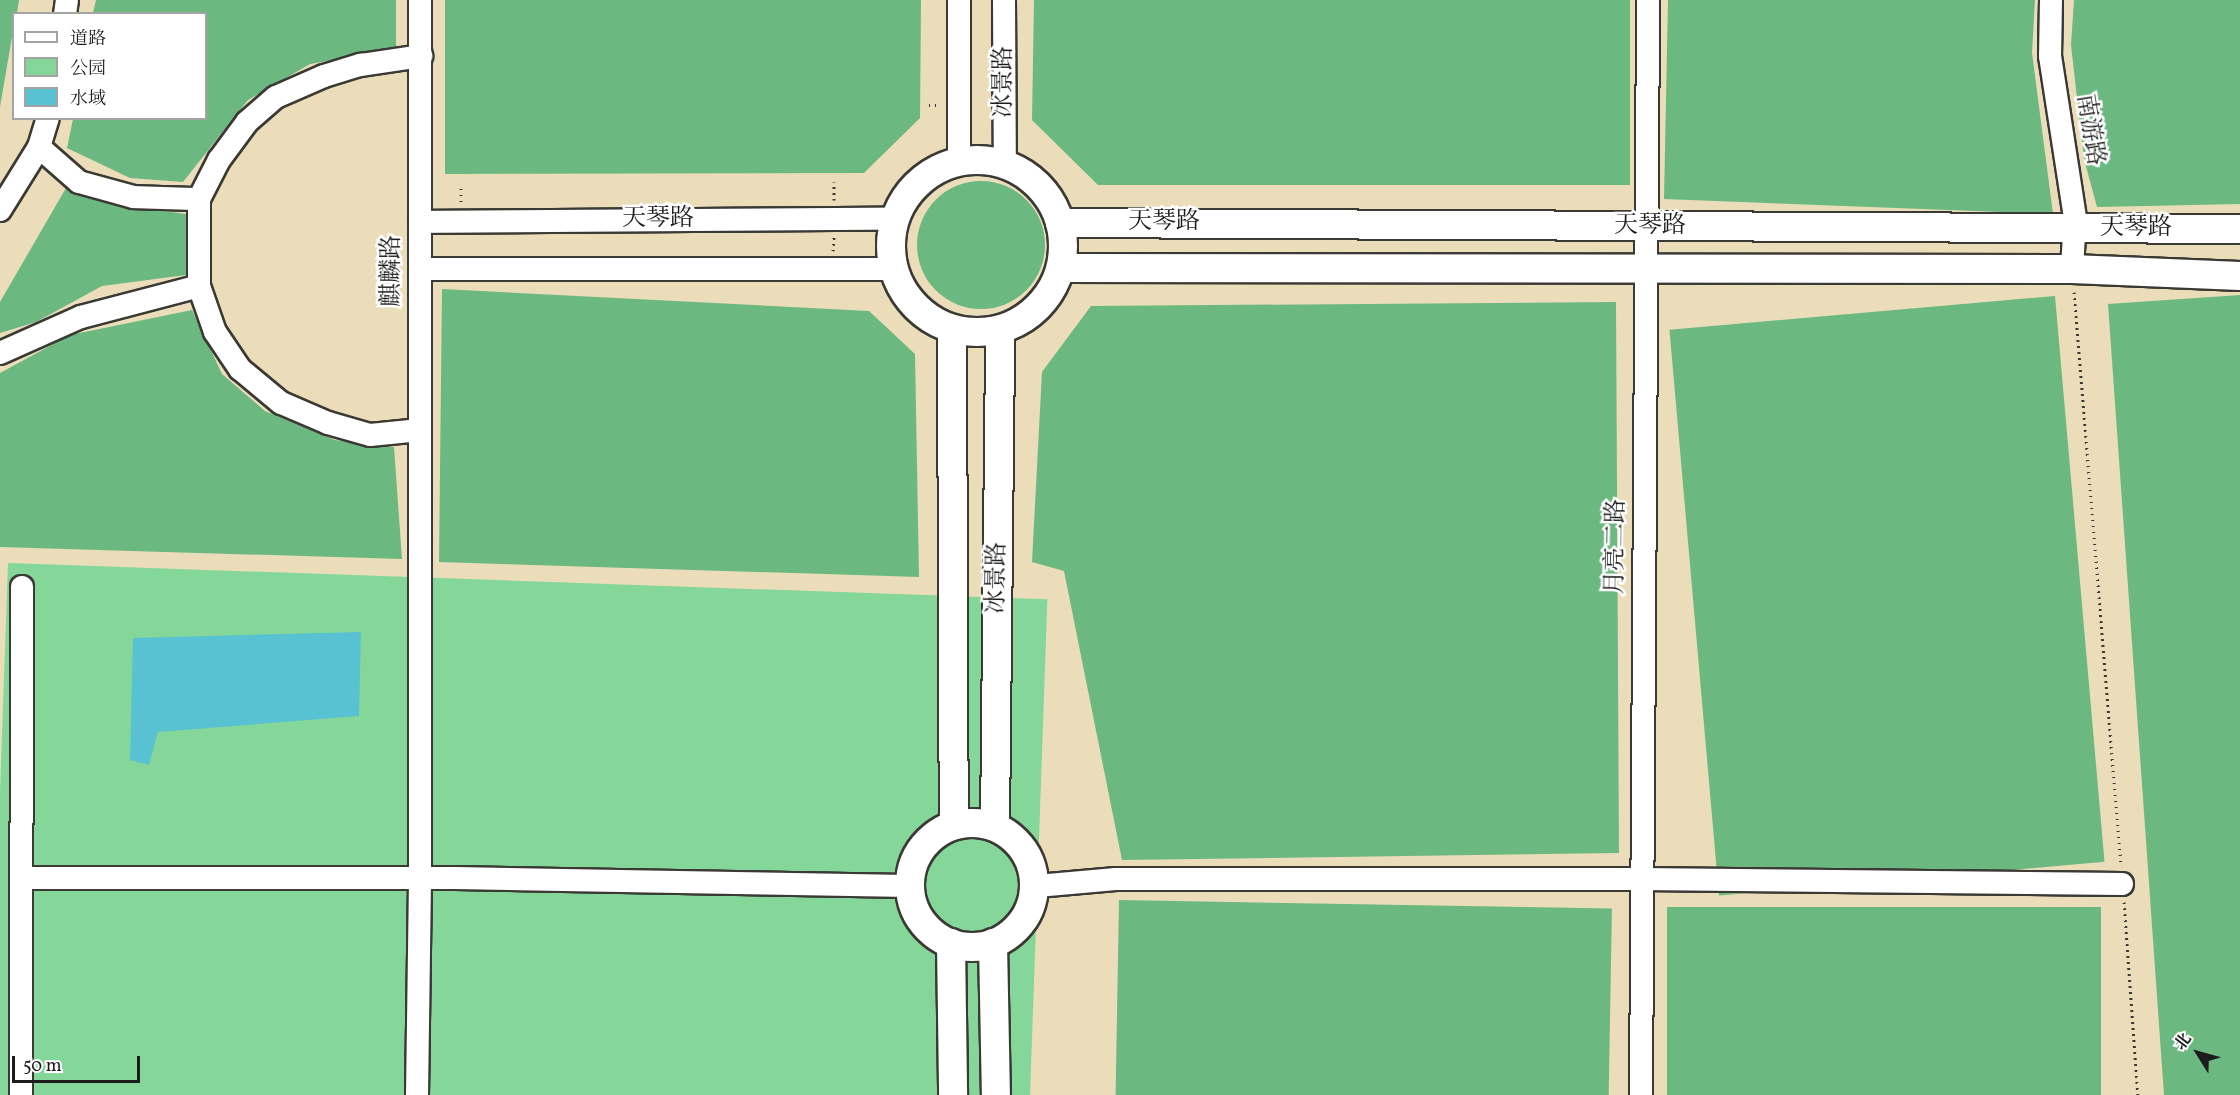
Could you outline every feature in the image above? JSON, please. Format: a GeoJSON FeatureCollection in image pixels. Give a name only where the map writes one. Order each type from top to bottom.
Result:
{"type":"FeatureCollection","features":[{"type":"Feature","properties":{"kind":"main road"},"geometry":{"type":"LineString","coordinates":[[982,160],[1005,164],[1029,177],[1048,197],[1060,222],[1064,246],[1061,268],[1048,296],[1027,317],[1000,330],[976,333],[952,329],[926,316],[905,295],[893,268],[890,243],[895,219],[909,193],[931,173],[959,162],[982,160]]}},
{"type":"Feature","properties":{"kind":"main road","name":"天琴路"},"geometry":{"type":"LineString","coordinates":[[1060,222],[2075,230],[2240,229]]}},
{"type":"Feature","properties":{"kind":"main road","name":"天琴路"},"geometry":{"type":"LineString","coordinates":[[1061,268],[2072,269],[2240,276]]}},
{"type":"Feature","properties":{"kind":"main road","name":"冰景路"},"geometry":{"type":"LineString","coordinates":[[952,329],[954,825]]}},
{"type":"Feature","properties":{"kind":"main road","name":"冰景路"},"geometry":{"type":"LineString","coordinates":[[995,826],[1000,330]]}},
{"type":"Feature","properties":{"kind":"main road"},"geometry":{"type":"LineString","coordinates":[[974,822],[995,826],[1012,837],[1025,852],[1036,886],[1029,911],[1018,928],[982,947],[962,947],[942,940],[926,927],[915,910],[908,886],[921,850],[935,835],[954,825],[974,822]]}},
{"type":"Feature","properties":{"kind":"main road"},"geometry":{"type":"LineString","coordinates":[[951,943],[952,1095]]}},
{"type":"Feature","properties":{"kind":"main road"},"geometry":{"type":"LineString","coordinates":[[993,943],[996,1095]]}},
{"type":"Feature","properties":{"kind":"street","name":"麒麟路"},"geometry":{"type":"LineString","coordinates":[[417,1095],[420,878],[420,0]]}},
{"type":"Feature","properties":{"kind":"street","name":"冰景路"},"geometry":{"type":"LineString","coordinates":[[958,0],[959,162]]}},
{"type":"Feature","properties":{"kind":"street","name":"冰景路"},"geometry":{"type":"LineString","coordinates":[[1004,0],[1005,164]]}},
{"type":"Feature","properties":{"kind":"street","name":"月亮二路"},"geometry":{"type":"LineString","coordinates":[[1641,1095],[1640,879],[1647,268],[1647,0]]}},
{"type":"Feature","properties":{"kind":"street","name":"南游路"},"geometry":{"type":"LineString","coordinates":[[2051,0],[2050,56],[2076,218],[2072,269]]}},
{"type":"Feature","properties":{"kind":"street"},"geometry":{"type":"LineString","coordinates":[[420,430],[370,435],[328,423],[281,404],[240,369],[215,332],[199,286],[199,200],[219,160],[247,122],[276,97],[324,76],[361,65],[421,56]]}},
{"type":"Feature","properties":{"kind":"street"},"geometry":{"type":"LineString","coordinates":[[0,210],[39,147],[47,120]]}},
{"type":"Feature","properties":{"kind":"street"},"geometry":{"type":"LineString","coordinates":[[39,147],[79,182],[134,196],[199,200]]}},
{"type":"Feature","properties":{"kind":"street","name":"天琴路"},"geometry":{"type":"LineString","coordinates":[[420,222],[895,219]]}},
{"type":"Feature","properties":{"kind":"street","name":"天琴路"},"geometry":{"type":"LineString","coordinates":[[420,269],[893,268]]}},
{"type":"Feature","properties":{"kind":"street"},"geometry":{"type":"LineString","coordinates":[[0,353],[81,317],[199,286]]}},
{"type":"Feature","properties":{"kind":"street"},"geometry":{"type":"LineString","coordinates":[[21,1095],[22,587]]}},
{"type":"Feature","properties":{"kind":"street"},"geometry":{"type":"LineString","coordinates":[[21,878],[420,878],[908,886]]}},
{"type":"Feature","properties":{"kind":"street"},"geometry":{"type":"LineString","coordinates":[[1036,886],[1116,879],[1640,879],[2122,884]]}},
{"type":"Feature","properties":{"kind":"path"},"geometry":{"type":"LineString","coordinates":[[2072,269],[2138,1095]]}},
{"type":"Feature","properties":{"kind":"green space"},"geometry":{"type":"Polygon","coordinates":[[[0,0],[19,0],[17,12],[12,12],[12,37],[0,107],[0,0]]]}},
{"type":"Feature","properties":{"kind":"green space"},"geometry":{"type":"Polygon","coordinates":[[[96,0],[396,0],[396,49],[310,64],[248,100],[183,182],[130,178],[67,148],[73,120],[207,120],[207,12],[93,12],[96,0]]]}},
{"type":"Feature","properties":{"kind":"green space"},"geometry":{"type":"Polygon","coordinates":[[[445,0],[921,0],[920,118],[864,173],[445,174],[445,0]]]}},
{"type":"Feature","properties":{"kind":"green space"},"geometry":{"type":"Polygon","coordinates":[[[1034,0],[1630,0],[1630,185],[1098,185],[1032,120],[1034,0]]]}},
{"type":"Feature","properties":{"kind":"green space"},"geometry":{"type":"Polygon","coordinates":[[[1668,0],[2035,0],[2032,53],[2053,214],[1664,199],[1668,0]]]}},
{"type":"Feature","properties":{"kind":"green space"},"geometry":{"type":"Polygon","coordinates":[[[2074,0],[2240,0],[2240,204],[2097,207],[2084,159],[2071,45],[2074,0]]]}},
{"type":"Feature","properties":{"kind":"green space"},"geometry":{"type":"Polygon","coordinates":[[[981,181],[1006,185],[1027,199],[1041,220],[1045,245],[1041,270],[1027,291],[1006,305],[981,309],[956,305],[935,291],[921,270],[917,245],[921,220],[935,199],[956,185],[981,181]]]}},
{"type":"Feature","properties":{"kind":"green space"},"geometry":{"type":"Polygon","coordinates":[[[66,188],[124,206],[186,214],[186,275],[102,286],[36,322],[0,333],[0,302],[66,188]]]}},
{"type":"Feature","properties":{"kind":"green space"},"geometry":{"type":"Polygon","coordinates":[[[442,289],[869,311],[915,354],[919,577],[439,562],[442,289]]]}},
{"type":"Feature","properties":{"kind":"green space"},"geometry":{"type":"Polygon","coordinates":[[[2240,295],[2240,1095],[2164,1095],[2108,304],[2240,295]]]}},
{"type":"Feature","properties":{"kind":"green space"},"geometry":{"type":"Polygon","coordinates":[[[2055,296],[2105,862],[1719,896],[1669,330],[2055,296]]]}},
{"type":"Feature","properties":{"kind":"green space"},"geometry":{"type":"Polygon","coordinates":[[[1616,302],[1619,853],[1122,860],[1064,571],[1032,562],[1042,372],[1091,306],[1616,302]]]}},
{"type":"Feature","properties":{"kind":"green space"},"geometry":{"type":"Polygon","coordinates":[[[192,310],[222,374],[265,411],[335,440],[394,447],[402,559],[0,547],[0,373],[70,335],[192,310]]]}},
{"type":"Feature","properties":{"kind":"green space"},"geometry":{"type":"Polygon","coordinates":[[[8,563],[1047,599],[1030,1095],[0,1095],[0,792],[8,563]]]}},
{"type":"Feature","properties":{"kind":"green space"},"geometry":{"type":"Polygon","coordinates":[[[1119,900],[1612,909],[1609,1095],[1116,1095],[1119,900]]]}},
{"type":"Feature","properties":{"kind":"green space"},"geometry":{"type":"Polygon","coordinates":[[[1667,907],[2101,907],[2101,1095],[1667,1095],[1667,907]]]}},
{"type":"Feature","properties":{"kind":"water"},"geometry":{"type":"Polygon","coordinates":[[[361,632],[359,716],[158,732],[149,765],[130,760],[133,638],[361,632]]]}}]}
